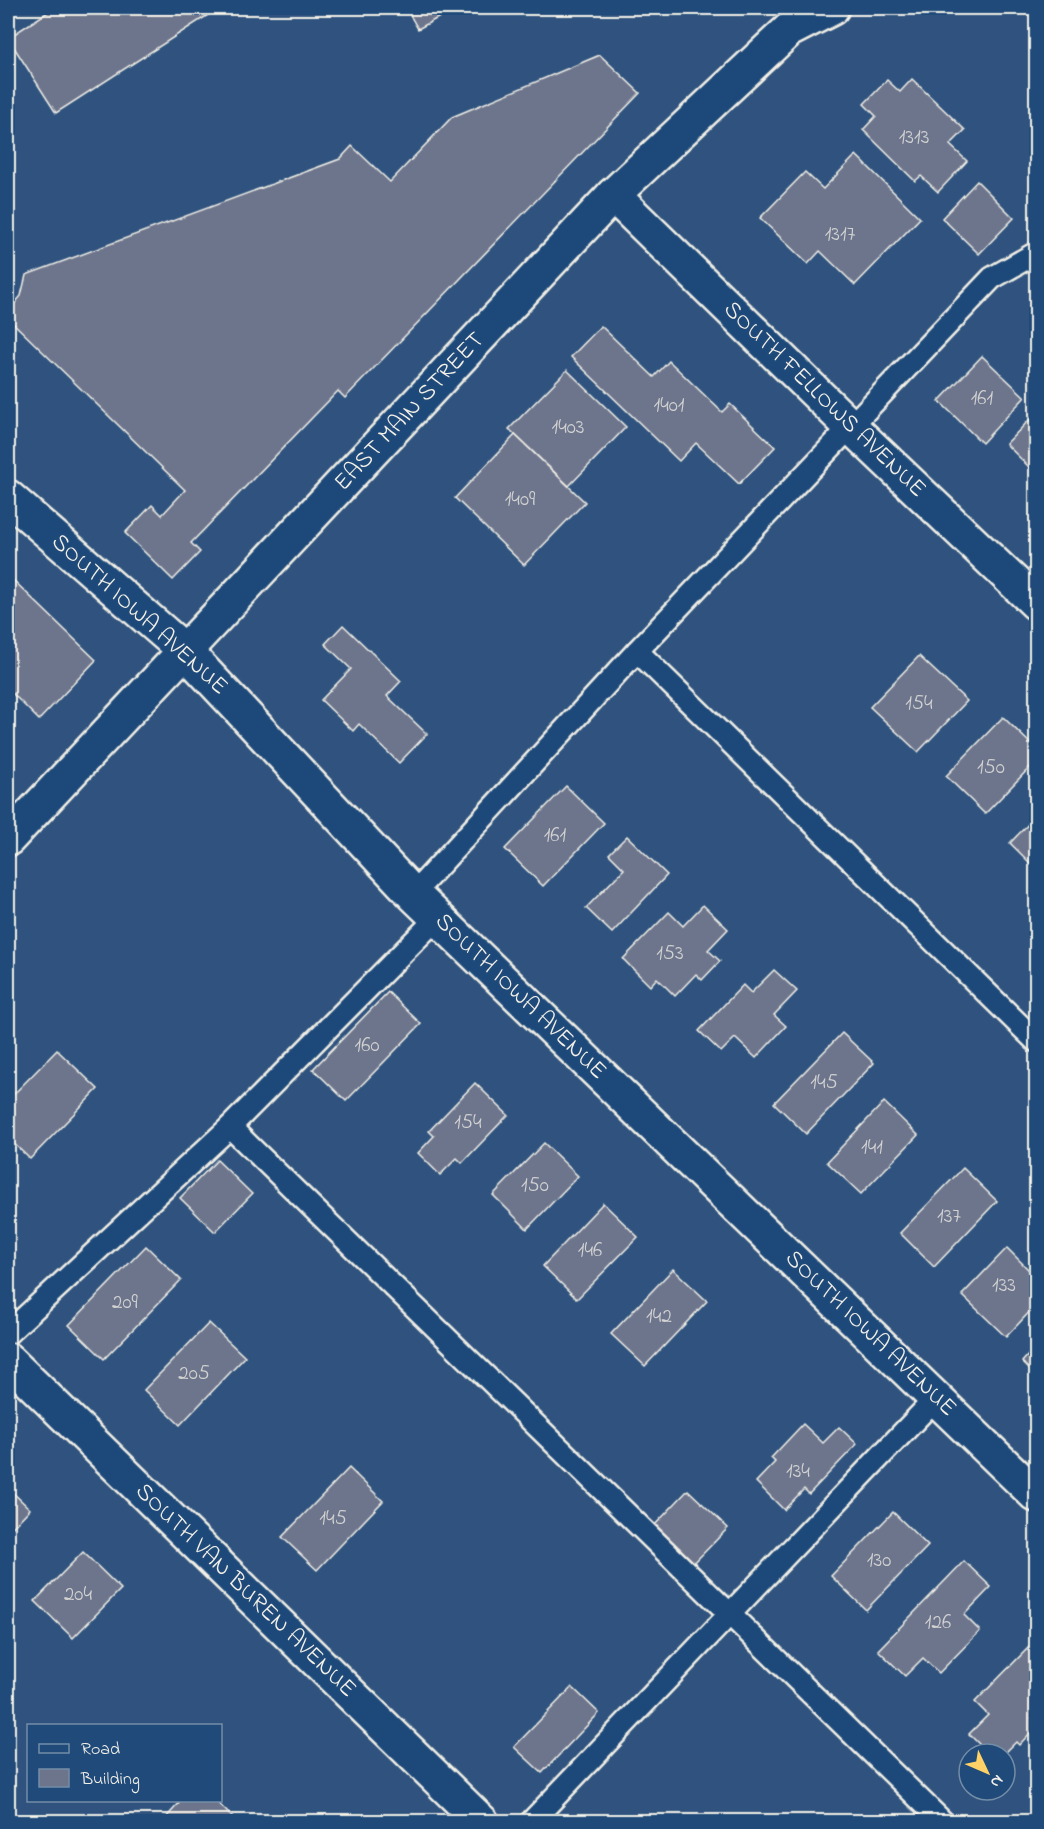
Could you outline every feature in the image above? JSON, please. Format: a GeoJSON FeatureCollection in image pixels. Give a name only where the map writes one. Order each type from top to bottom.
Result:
{"type":"FeatureCollection","features":[{"type":"Feature","properties":{"kind":"main road","name":"EAST MAIN STREET"},"geometry":{"type":"LineString","coordinates":[[8,839],[613,195],[789,30],[832,8]]}},
{"type":"Feature","properties":{"kind":"main road","name":"SOUTH FELLOWS AVENUE"},"geometry":{"type":"LineString","coordinates":[[613,195],[1036,603]]}},
{"type":"Feature","properties":{"kind":"main road","name":"SOUTH IOWA AVENUE"},"geometry":{"type":"LineString","coordinates":[[8,497],[185,651],[413,894],[1036,1495]]}},
{"type":"Feature","properties":{"kind":"main road","name":"SOUTH VAN BUREN AVENUE"},"geometry":{"type":"LineString","coordinates":[[8,1360],[482,1821]]}},
{"type":"Feature","properties":{"kind":"lane"},"geometry":{"type":"LineString","coordinates":[[413,894],[637,651],[992,278],[1036,253]]}},
{"type":"Feature","properties":{"kind":"lane"},"geometry":{"type":"LineString","coordinates":[[637,651],[1036,1041]]}},
{"type":"Feature","properties":{"kind":"lane"},"geometry":{"type":"LineString","coordinates":[[8,1333],[230,1127],[438,917]]}},
{"type":"Feature","properties":{"kind":"lane"},"geometry":{"type":"LineString","coordinates":[[230,1127],[943,1821]]}},
{"type":"Feature","properties":{"kind":"lane"},"geometry":{"type":"LineString","coordinates":[[531,1821],[936,1398]]}},
{"type":"Feature","properties":{"kind":"building"},"geometry":{"type":"Polygon","coordinates":[[[54,8],[219,8],[56,113],[8,38],[54,8]]]}},
{"type":"Feature","properties":{"kind":"building"},"geometry":{"type":"Polygon","coordinates":[[[406,8],[456,8],[418,29],[406,8]]]}},
{"type":"Feature","properties":{"kind":"building"},"geometry":{"type":"Polygon","coordinates":[[[600,55],[640,93],[345,398],[338,391],[191,543],[200,552],[173,580],[125,533],[152,505],[162,515],[185,490],[8,318],[8,311],[21,296],[26,275],[340,159],[352,146],[390,182],[452,117],[600,55]]]}},
{"type":"Feature","properties":{"kind":"building"},"geometry":{"type":"Polygon","coordinates":[[[912,79],[965,130],[950,145],[967,161],[938,192],[921,176],[915,181],[863,130],[876,116],[864,104],[887,80],[900,92],[912,79]]]}},
{"type":"Feature","properties":{"kind":"building"},"geometry":{"type":"Polygon","coordinates":[[[856,155],[920,218],[855,285],[820,251],[808,264],[760,218],[805,172],[823,189],[856,155]]]}},
{"type":"Feature","properties":{"kind":"building"},"geometry":{"type":"Polygon","coordinates":[[[977,181],[1014,218],[979,254],[942,218],[977,181]]]}},
{"type":"Feature","properties":{"kind":"building"},"geometry":{"type":"Polygon","coordinates":[[[601,326],[654,377],[669,361],[722,412],[730,404],[775,447],[739,484],[696,443],[679,461],[571,357],[601,326]]]}},
{"type":"Feature","properties":{"kind":"building"},"geometry":{"type":"Polygon","coordinates":[[[982,356],[1025,397],[982,443],[939,401],[982,356]]]}},
{"type":"Feature","properties":{"kind":"building"},"geometry":{"type":"Polygon","coordinates":[[[567,370],[626,427],[569,486],[509,429],[567,370]]]}},
{"type":"Feature","properties":{"kind":"building"},"geometry":{"type":"Polygon","coordinates":[[[1036,413],[1036,474],[1006,444],[1036,413]]]}},
{"type":"Feature","properties":{"kind":"building"},"geometry":{"type":"Polygon","coordinates":[[[515,435],[585,502],[524,565],[455,498],[515,435]]]}},
{"type":"Feature","properties":{"kind":"building"},"geometry":{"type":"Polygon","coordinates":[[[8,575],[96,660],[39,720],[8,689],[8,575]]]}},
{"type":"Feature","properties":{"kind":"building"},"geometry":{"type":"Polygon","coordinates":[[[343,625],[401,681],[387,696],[427,734],[399,763],[359,724],[353,731],[321,700],[351,669],[325,644],[343,625]]]}},
{"type":"Feature","properties":{"kind":"building"},"geometry":{"type":"Polygon","coordinates":[[[919,656],[967,701],[918,752],[870,707],[919,656]]]}},
{"type":"Feature","properties":{"kind":"building"},"geometry":{"type":"Polygon","coordinates":[[[1003,717],[1036,749],[1036,761],[985,814],[946,776],[1003,717]]]}},
{"type":"Feature","properties":{"kind":"building"},"geometry":{"type":"Polygon","coordinates":[[[566,786],[604,823],[543,886],[505,849],[566,786]]]}},
{"type":"Feature","properties":{"kind":"building"},"geometry":{"type":"Polygon","coordinates":[[[1036,816],[1036,869],[1010,843],[1036,816]]]}},
{"type":"Feature","properties":{"kind":"building"},"geometry":{"type":"Polygon","coordinates":[[[627,836],[667,875],[612,933],[586,908],[624,869],[609,854],[627,836]]]}},
{"type":"Feature","properties":{"kind":"building"},"geometry":{"type":"Polygon","coordinates":[[[703,905],[728,929],[708,950],[720,961],[702,980],[696,974],[675,996],[657,978],[650,986],[623,959],[669,912],[683,926],[703,905]]]}},
{"type":"Feature","properties":{"kind":"building"},"geometry":{"type":"Polygon","coordinates":[[[774,970],[797,991],[774,1015],[786,1026],[756,1058],[735,1038],[721,1052],[699,1031],[743,985],[751,993],[774,970]]]}},
{"type":"Feature","properties":{"kind":"building"},"geometry":{"type":"Polygon","coordinates":[[[388,992],[421,1024],[346,1101],[313,1069],[388,992]]]}},
{"type":"Feature","properties":{"kind":"building"},"geometry":{"type":"Polygon","coordinates":[[[842,1033],[874,1063],[806,1134],[774,1103],[842,1033]]]}},
{"type":"Feature","properties":{"kind":"building"},"geometry":{"type":"Polygon","coordinates":[[[57,1050],[98,1089],[30,1159],[8,1138],[8,1100],[57,1050]]]}},
{"type":"Feature","properties":{"kind":"building"},"geometry":{"type":"Polygon","coordinates":[[[475,1083],[508,1115],[462,1163],[457,1158],[440,1175],[418,1153],[434,1136],[429,1131],[475,1083]]]}},
{"type":"Feature","properties":{"kind":"building"},"geometry":{"type":"Polygon","coordinates":[[[884,1102],[918,1135],[861,1194],[827,1162],[884,1102]]]}},
{"type":"Feature","properties":{"kind":"building"},"geometry":{"type":"Polygon","coordinates":[[[544,1143],[578,1176],[527,1229],[493,1195],[544,1143]]]}},
{"type":"Feature","properties":{"kind":"building"},"geometry":{"type":"Polygon","coordinates":[[[217,1160],[252,1194],[215,1232],[180,1198],[217,1160]]]}},
{"type":"Feature","properties":{"kind":"building"},"geometry":{"type":"Polygon","coordinates":[[[963,1168],[997,1201],[934,1267],[900,1233],[963,1168]]]}},
{"type":"Feature","properties":{"kind":"building"},"geometry":{"type":"Polygon","coordinates":[[[603,1203],[638,1237],[577,1299],[543,1266],[603,1203]]]}},
{"type":"Feature","properties":{"kind":"building"},"geometry":{"type":"Polygon","coordinates":[[[146,1246],[181,1280],[104,1359],[69,1325],[146,1246]]]}},
{"type":"Feature","properties":{"kind":"building"},"geometry":{"type":"Polygon","coordinates":[[[1007,1248],[1036,1277],[1036,1305],[1006,1337],[962,1295],[1007,1248]]]}},
{"type":"Feature","properties":{"kind":"building"},"geometry":{"type":"Polygon","coordinates":[[[673,1269],[707,1301],[645,1366],[611,1334],[673,1269]]]}},
{"type":"Feature","properties":{"kind":"building"},"geometry":{"type":"Polygon","coordinates":[[[209,1323],[245,1357],[180,1425],[144,1390],[209,1323]]]}},
{"type":"Feature","properties":{"kind":"building"},"geometry":{"type":"Polygon","coordinates":[[[1036,1346],[1036,1376],[1022,1362],[1036,1346]]]}},
{"type":"Feature","properties":{"kind":"building"},"geometry":{"type":"Polygon","coordinates":[[[803,1424],[823,1443],[839,1427],[857,1444],[809,1494],[804,1489],[784,1510],[756,1482],[775,1462],[771,1458],[803,1424]]]}},
{"type":"Feature","properties":{"kind":"building"},"geometry":{"type":"Polygon","coordinates":[[[349,1468],[383,1501],[317,1570],[282,1537],[349,1468]]]}},
{"type":"Feature","properties":{"kind":"building"},"geometry":{"type":"Polygon","coordinates":[[[8,1488],[30,1509],[8,1532],[8,1488]]]}},
{"type":"Feature","properties":{"kind":"building"},"geometry":{"type":"Polygon","coordinates":[[[688,1490],[728,1528],[691,1566],[652,1528],[688,1490]]]}},
{"type":"Feature","properties":{"kind":"building"},"geometry":{"type":"Polygon","coordinates":[[[893,1512],[928,1546],[866,1610],[831,1576],[893,1512]]]}},
{"type":"Feature","properties":{"kind":"building"},"geometry":{"type":"Polygon","coordinates":[[[83,1552],[121,1589],[73,1638],[35,1601],[83,1552]]]}},
{"type":"Feature","properties":{"kind":"building"},"geometry":{"type":"Polygon","coordinates":[[[964,1561],[991,1587],[964,1615],[980,1631],[939,1673],[923,1658],[905,1676],[878,1650],[964,1561]]]}},
{"type":"Feature","properties":{"kind":"building"},"geometry":{"type":"Polygon","coordinates":[[[1030,1646],[1036,1652],[1036,1713],[1032,1718],[1036,1722],[1036,1727],[1019,1745],[1017,1742],[977,1742],[969,1734],[988,1715],[975,1702],[1030,1646]]]}},
{"type":"Feature","properties":{"kind":"building"},"geometry":{"type":"Polygon","coordinates":[[[572,1687],[599,1713],[542,1773],[514,1747],[572,1687]]]}},
{"type":"Feature","properties":{"kind":"building"},"geometry":{"type":"Polygon","coordinates":[[[180,1802],[217,1802],[237,1822],[162,1822],[180,1802]]]}}]}
